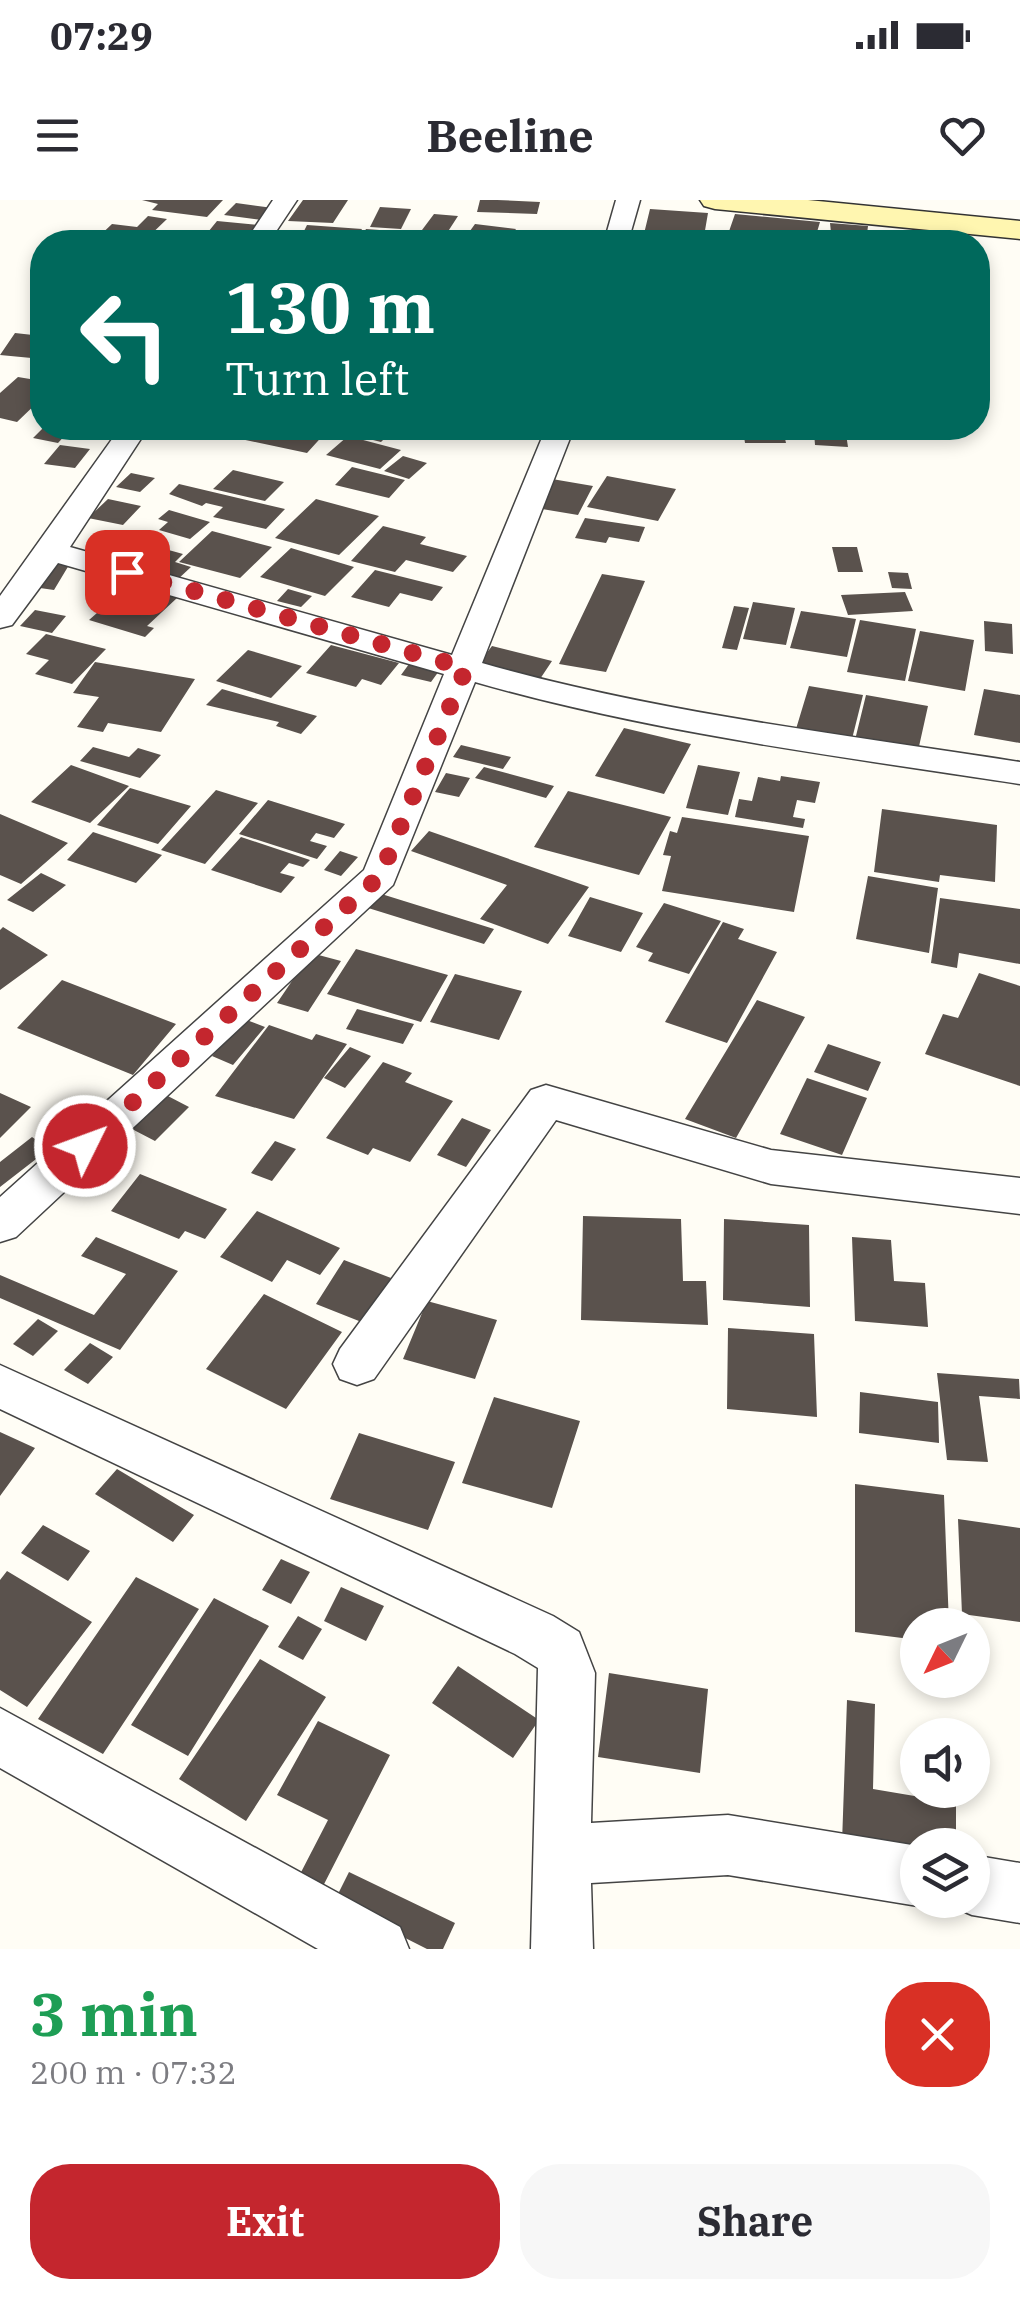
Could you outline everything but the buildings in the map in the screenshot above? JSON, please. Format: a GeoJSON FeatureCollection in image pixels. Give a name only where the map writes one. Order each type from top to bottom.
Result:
{"type":"FeatureCollection","features":[{"type":"Feature","properties":{"kind":"street"},"geometry":{"type":"LineString","coordinates":[[265,230],[286,200]]}},
{"type":"Feature","properties":{"kind":"street"},"geometry":{"type":"LineString","coordinates":[[619,230],[628,200]]}},
{"type":"Feature","properties":{"kind":"street"},"geometry":{"type":"LineString","coordinates":[[715,200],[1020,230]]}},
{"type":"Feature","properties":{"kind":"street"},"geometry":{"type":"LineString","coordinates":[[0,618],[52,551],[126,440]]}},
{"type":"Feature","properties":{"kind":"street"},"geometry":{"type":"LineString","coordinates":[[0,1224],[380,876],[555,440]]}},
{"type":"Feature","properties":{"kind":"street"},"geometry":{"type":"LineString","coordinates":[[52,551],[549,692],[702,724],[1020,774]]}},
{"type":"Feature","properties":{"kind":"street"},"geometry":{"type":"LineString","coordinates":[[357,1364],[546,1101],[771,1167],[1020,1196]]}},
{"type":"Feature","properties":{"kind":"street"},"geometry":{"type":"LineString","coordinates":[[0,1386],[534,1635],[560,1651],[568,1673],[562,1949]]}},
{"type":"Feature","properties":{"kind":"street"},"geometry":{"type":"LineString","coordinates":[[0,1736],[378,1949]]}},
{"type":"Feature","properties":{"kind":"street"},"geometry":{"type":"LineString","coordinates":[[562,1855],[728,1845],[900,1873]]}},
{"type":"Feature","properties":{"kind":"street"},"geometry":{"type":"LineString","coordinates":[[990,1889],[1020,1894]]}},
{"type":"Feature","properties":{"kind":"route"},"geometry":{"type":"LineString","coordinates":[[85,1146],[380,876],[466,668],[127,572]]}}]}
